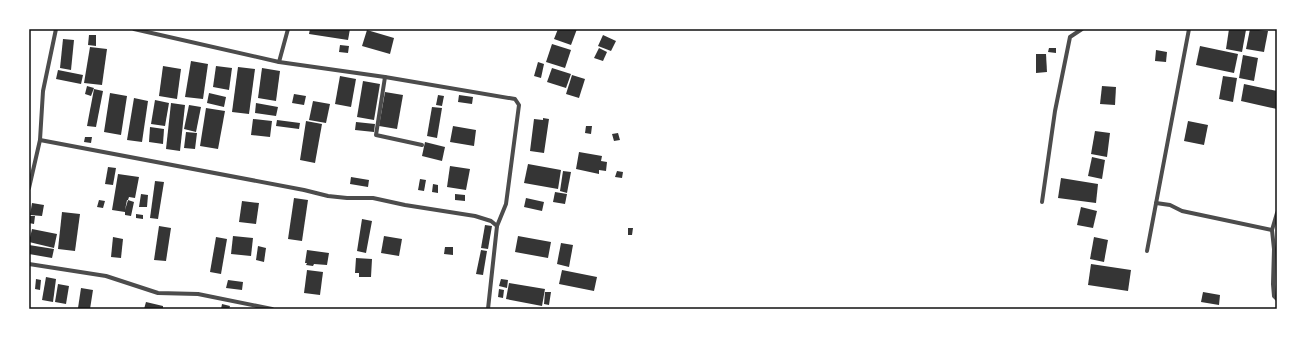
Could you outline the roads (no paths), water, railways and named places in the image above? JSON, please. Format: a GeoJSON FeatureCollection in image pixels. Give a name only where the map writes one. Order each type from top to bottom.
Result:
{"type":"FeatureCollection","features":[{"type":"Feature","properties":{"kind":"street"},"geometry":{"type":"LineString","coordinates":[[29,188],[40,140],[43,91],[56,29]]}},
{"type":"Feature","properties":{"kind":"street"},"geometry":{"type":"LineString","coordinates":[[134,29],[279,62],[385,77],[515,99],[519,106],[506,204],[497,226],[488,309]]}},
{"type":"Feature","properties":{"kind":"street"},"geometry":{"type":"LineString","coordinates":[[279,62],[288,29]]}},
{"type":"Feature","properties":{"kind":"street"},"geometry":{"type":"LineString","coordinates":[[1042,202],[1055,111],[1070,36],[1082,29]]}},
{"type":"Feature","properties":{"kind":"street"},"geometry":{"type":"LineString","coordinates":[[1147,251],[1189,29]]}},
{"type":"Feature","properties":{"kind":"street"},"geometry":{"type":"LineString","coordinates":[[385,77],[376,136],[422,145]]}},
{"type":"Feature","properties":{"kind":"street"},"geometry":{"type":"LineString","coordinates":[[40,140],[304,190],[328,196],[372,198],[420,208],[475,216],[491,221],[497,226]]}},
{"type":"Feature","properties":{"kind":"street"},"geometry":{"type":"LineString","coordinates":[[1156,203],[1272,230]]}},
{"type":"Feature","properties":{"kind":"street"},"geometry":{"type":"LineString","coordinates":[[1277,213],[1272,230],[1274,250],[1273,284],[1274,296],[1277,299]]}},
{"type":"Feature","properties":{"kind":"street"},"geometry":{"type":"LineString","coordinates":[[29,264],[106,276],[158,293],[198,294],[272,309]]}}]}
